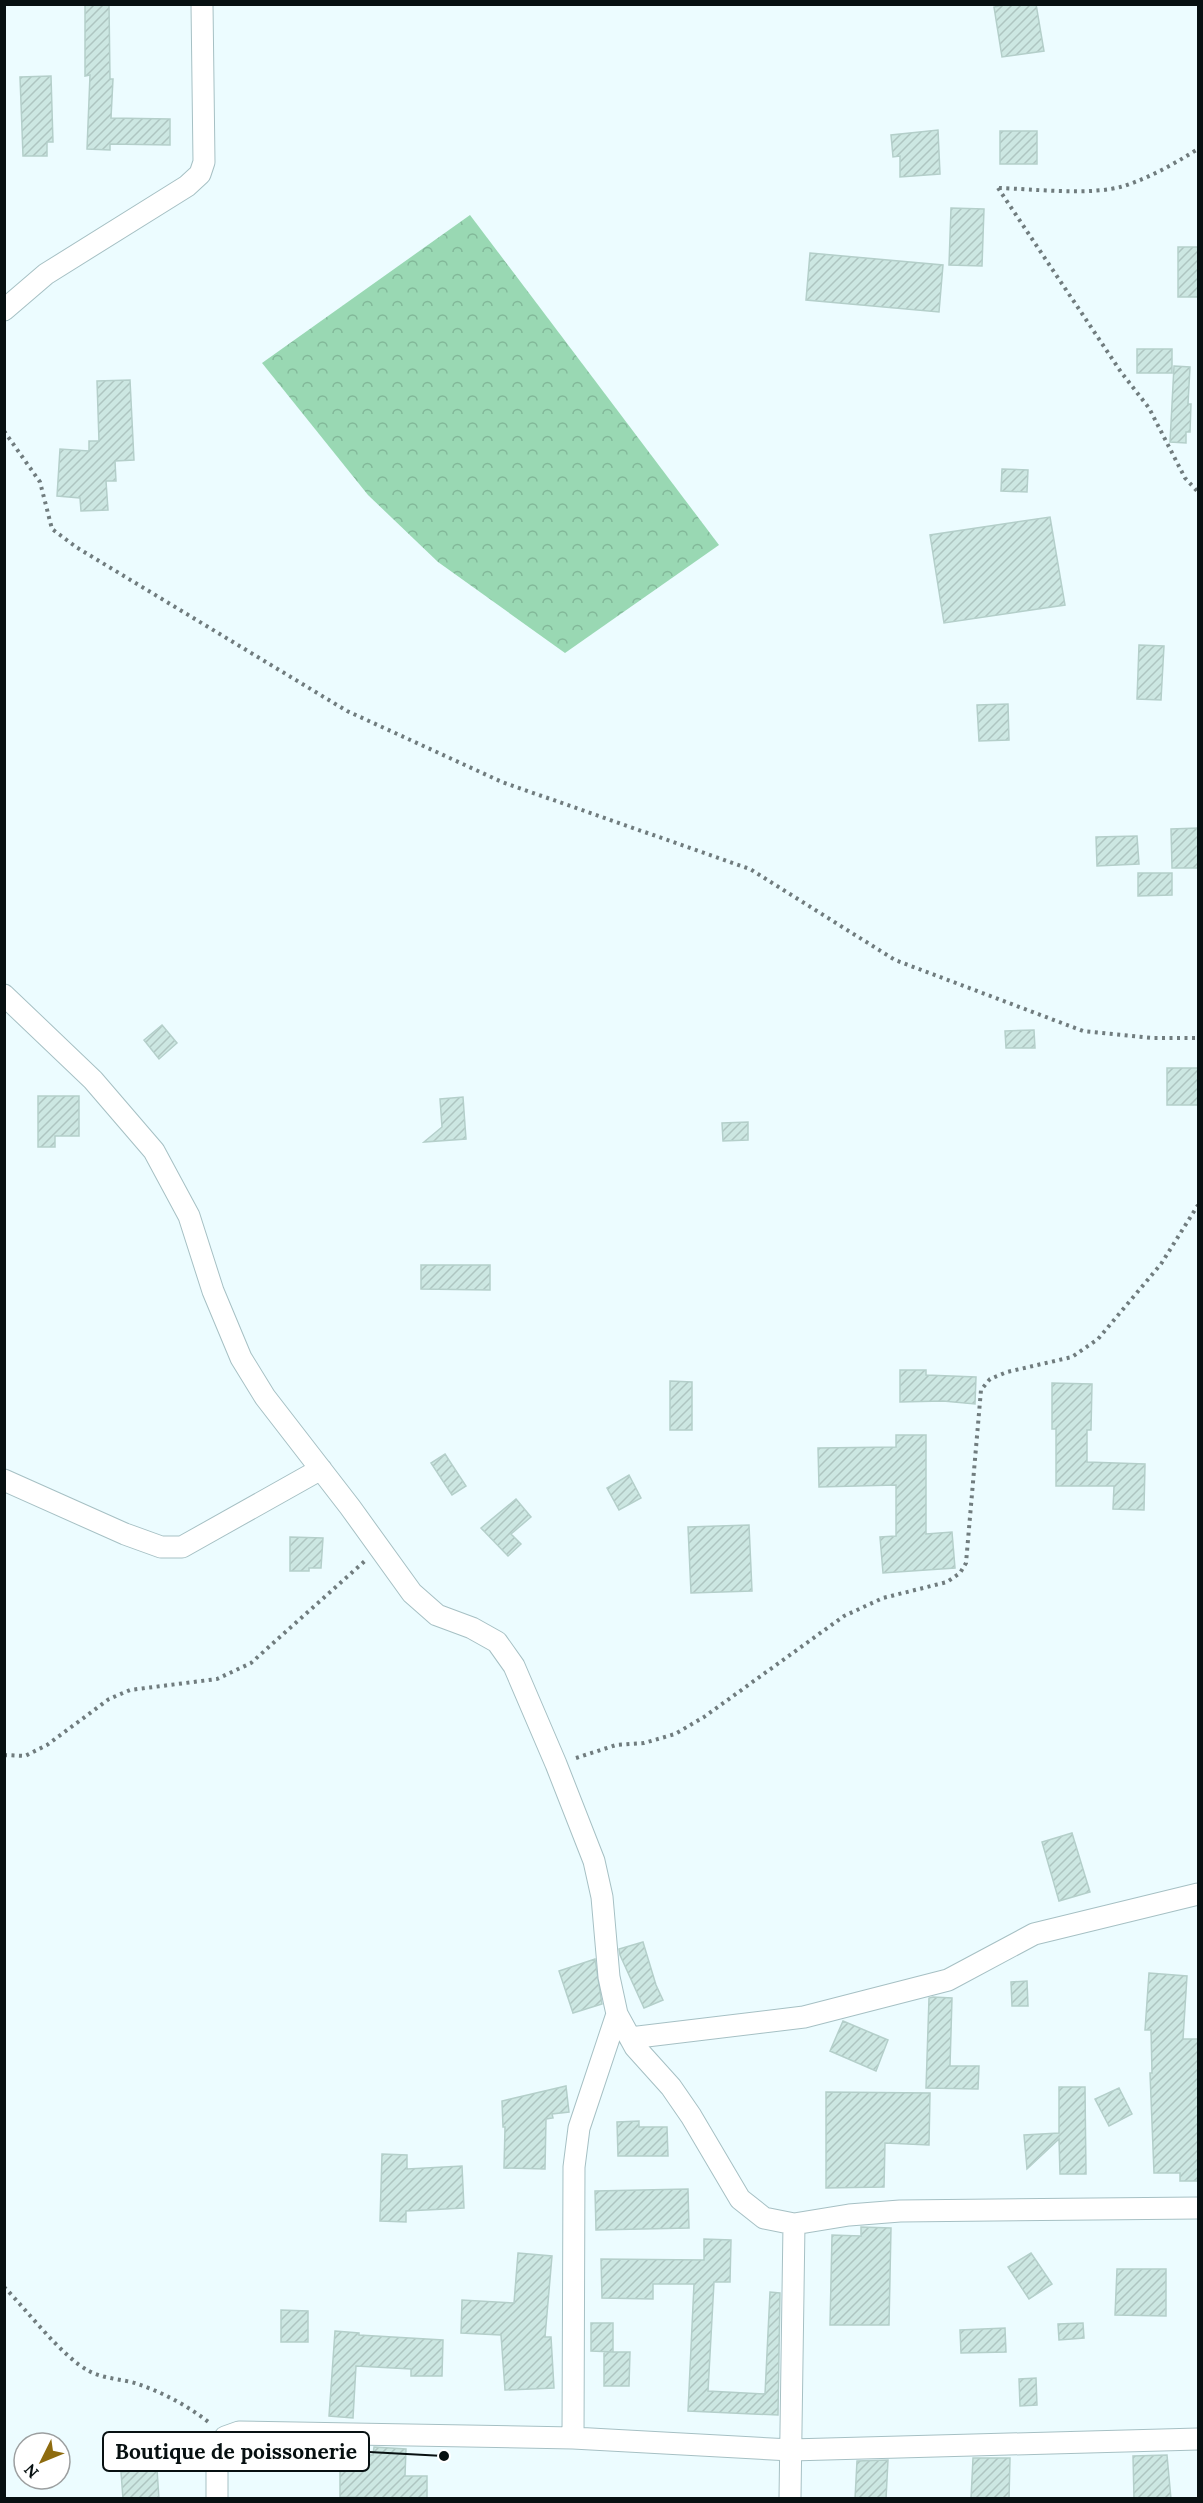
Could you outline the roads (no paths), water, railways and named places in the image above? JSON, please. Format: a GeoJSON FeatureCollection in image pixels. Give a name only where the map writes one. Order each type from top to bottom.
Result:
{"type":"FeatureCollection","features":[{"type":"Feature","properties":{"kind":"street"},"geometry":{"type":"LineString","coordinates":[[4,310],[46,274],[187,186],[200,174],[204,162],[202,4]]}},
{"type":"Feature","properties":{"kind":"street"},"geometry":{"type":"LineString","coordinates":[[4,995],[93,1080],[154,1151],[189,1216],[213,1291],[240,1358],[265,1396],[378,1549],[412,1593],[437,1615],[472,1628],[497,1642],[514,1666],[594,1861],[602,1897],[609,1977],[617,2014],[630,2038],[691,2116],[740,2199],[764,2217],[794,2224],[849,2215],[900,2211],[1198,2208]]}},
{"type":"Feature","properties":{"kind":"street"},"geometry":{"type":"LineString","coordinates":[[4,1480],[125,1534],[161,1547],[183,1546],[321,1469]]}},
{"type":"Feature","properties":{"kind":"street"},"geometry":{"type":"LineString","coordinates":[[630,2038],[804,2017],[948,1980],[1034,1934],[1198,1894]]}},
{"type":"Feature","properties":{"kind":"street"},"geometry":{"type":"LineString","coordinates":[[573,2438],[574,2167],[579,2128],[617,2014]]}},
{"type":"Feature","properties":{"kind":"street"},"geometry":{"type":"LineString","coordinates":[[790,2499],[794,2224]]}},
{"type":"Feature","properties":{"kind":"street"},"geometry":{"type":"LineString","coordinates":[[217,2499],[217,2451],[225,2437],[239,2432],[573,2438],[791,2450],[1198,2439]]}},
{"type":"Feature","properties":{"kind":"place","name":"Boutique de poissonerie"},"geometry":{"type":"Point","coordinates":[444,2456]}}]}
